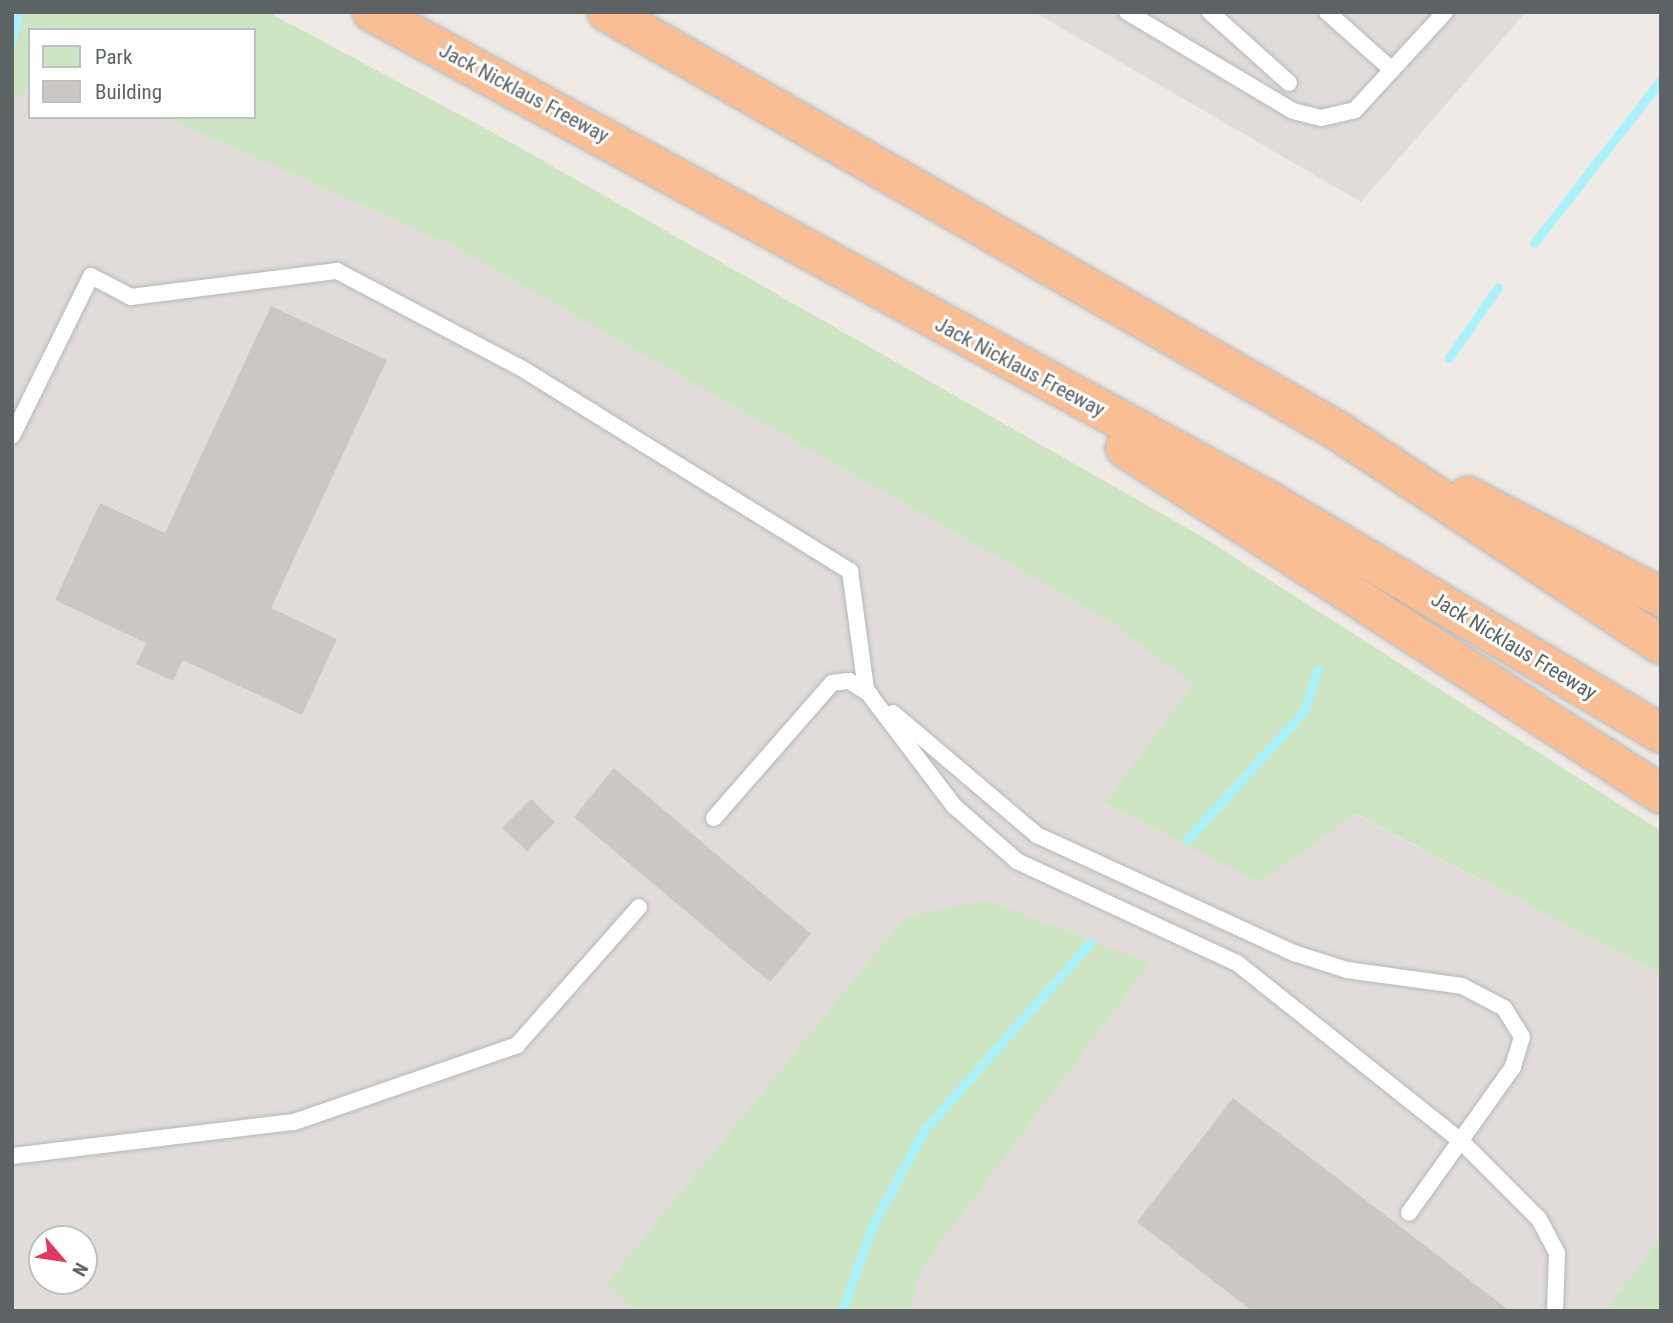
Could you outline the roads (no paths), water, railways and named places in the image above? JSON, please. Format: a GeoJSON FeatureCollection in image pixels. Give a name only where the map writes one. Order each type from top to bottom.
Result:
{"type":"FeatureCollection","features":[{"type":"Feature","properties":{"kind":"highway","name":"Jack Nicklaus Freeway"},"geometry":{"type":"LineString","coordinates":[[372,12],[682,178],[912,310],[1271,502],[1661,734]]}},
{"type":"Feature","properties":{"kind":"highway"},"geometry":{"type":"LineString","coordinates":[[607,12],[1338,431],[1661,597]]}},
{"type":"Feature","properties":{"kind":"highway"},"geometry":{"type":"LineString","coordinates":[[912,310],[1661,794]]}},
{"type":"Feature","properties":{"kind":"highway"},"geometry":{"type":"LineString","coordinates":[[1338,431],[1661,645]]}},
{"type":"Feature","properties":{"kind":"lane"},"geometry":{"type":"LineString","coordinates":[[1127,12],[1293,111],[1321,118],[1355,110],[1444,13]]}},
{"type":"Feature","properties":{"kind":"lane"},"geometry":{"type":"LineString","coordinates":[[1210,12],[1289,83]]}},
{"type":"Feature","properties":{"kind":"lane"},"geometry":{"type":"LineString","coordinates":[[1327,12],[1392,70]]}},
{"type":"Feature","properties":{"kind":"lane"},"geometry":{"type":"LineString","coordinates":[[12,436],[90,276],[131,297],[337,271],[521,368],[850,571],[866,690],[954,806],[1017,861],[1237,963],[1462,1142],[1539,1219],[1557,1253],[1555,1311]]}},
{"type":"Feature","properties":{"kind":"lane"},"geometry":{"type":"LineString","coordinates":[[714,818],[817,695],[849,681],[866,690],[1037,835],[1294,953],[1347,970],[1462,986],[1504,1008],[1517,1021],[1519,1047],[1462,1142],[1409,1213]]}},
{"type":"Feature","properties":{"kind":"lane"},"geometry":{"type":"LineString","coordinates":[[12,1156],[293,1122],[517,1045],[639,907]]}},
{"type":"Feature","properties":{"kind":"waterway"},"geometry":{"type":"LineString","coordinates":[[12,41],[18,12]]}},
{"type":"Feature","properties":{"kind":"waterway"},"geometry":{"type":"LineString","coordinates":[[1534,243],[1661,80]]}},
{"type":"Feature","properties":{"kind":"waterway"},"geometry":{"type":"LineString","coordinates":[[1449,358],[1498,287]]}},
{"type":"Feature","properties":{"kind":"waterway"},"geometry":{"type":"LineString","coordinates":[[1187,840],[1304,711],[1318,669]]}},
{"type":"Feature","properties":{"kind":"waterway"},"geometry":{"type":"LineString","coordinates":[[842,1311],[872,1227],[924,1130],[1091,942]]}}]}
